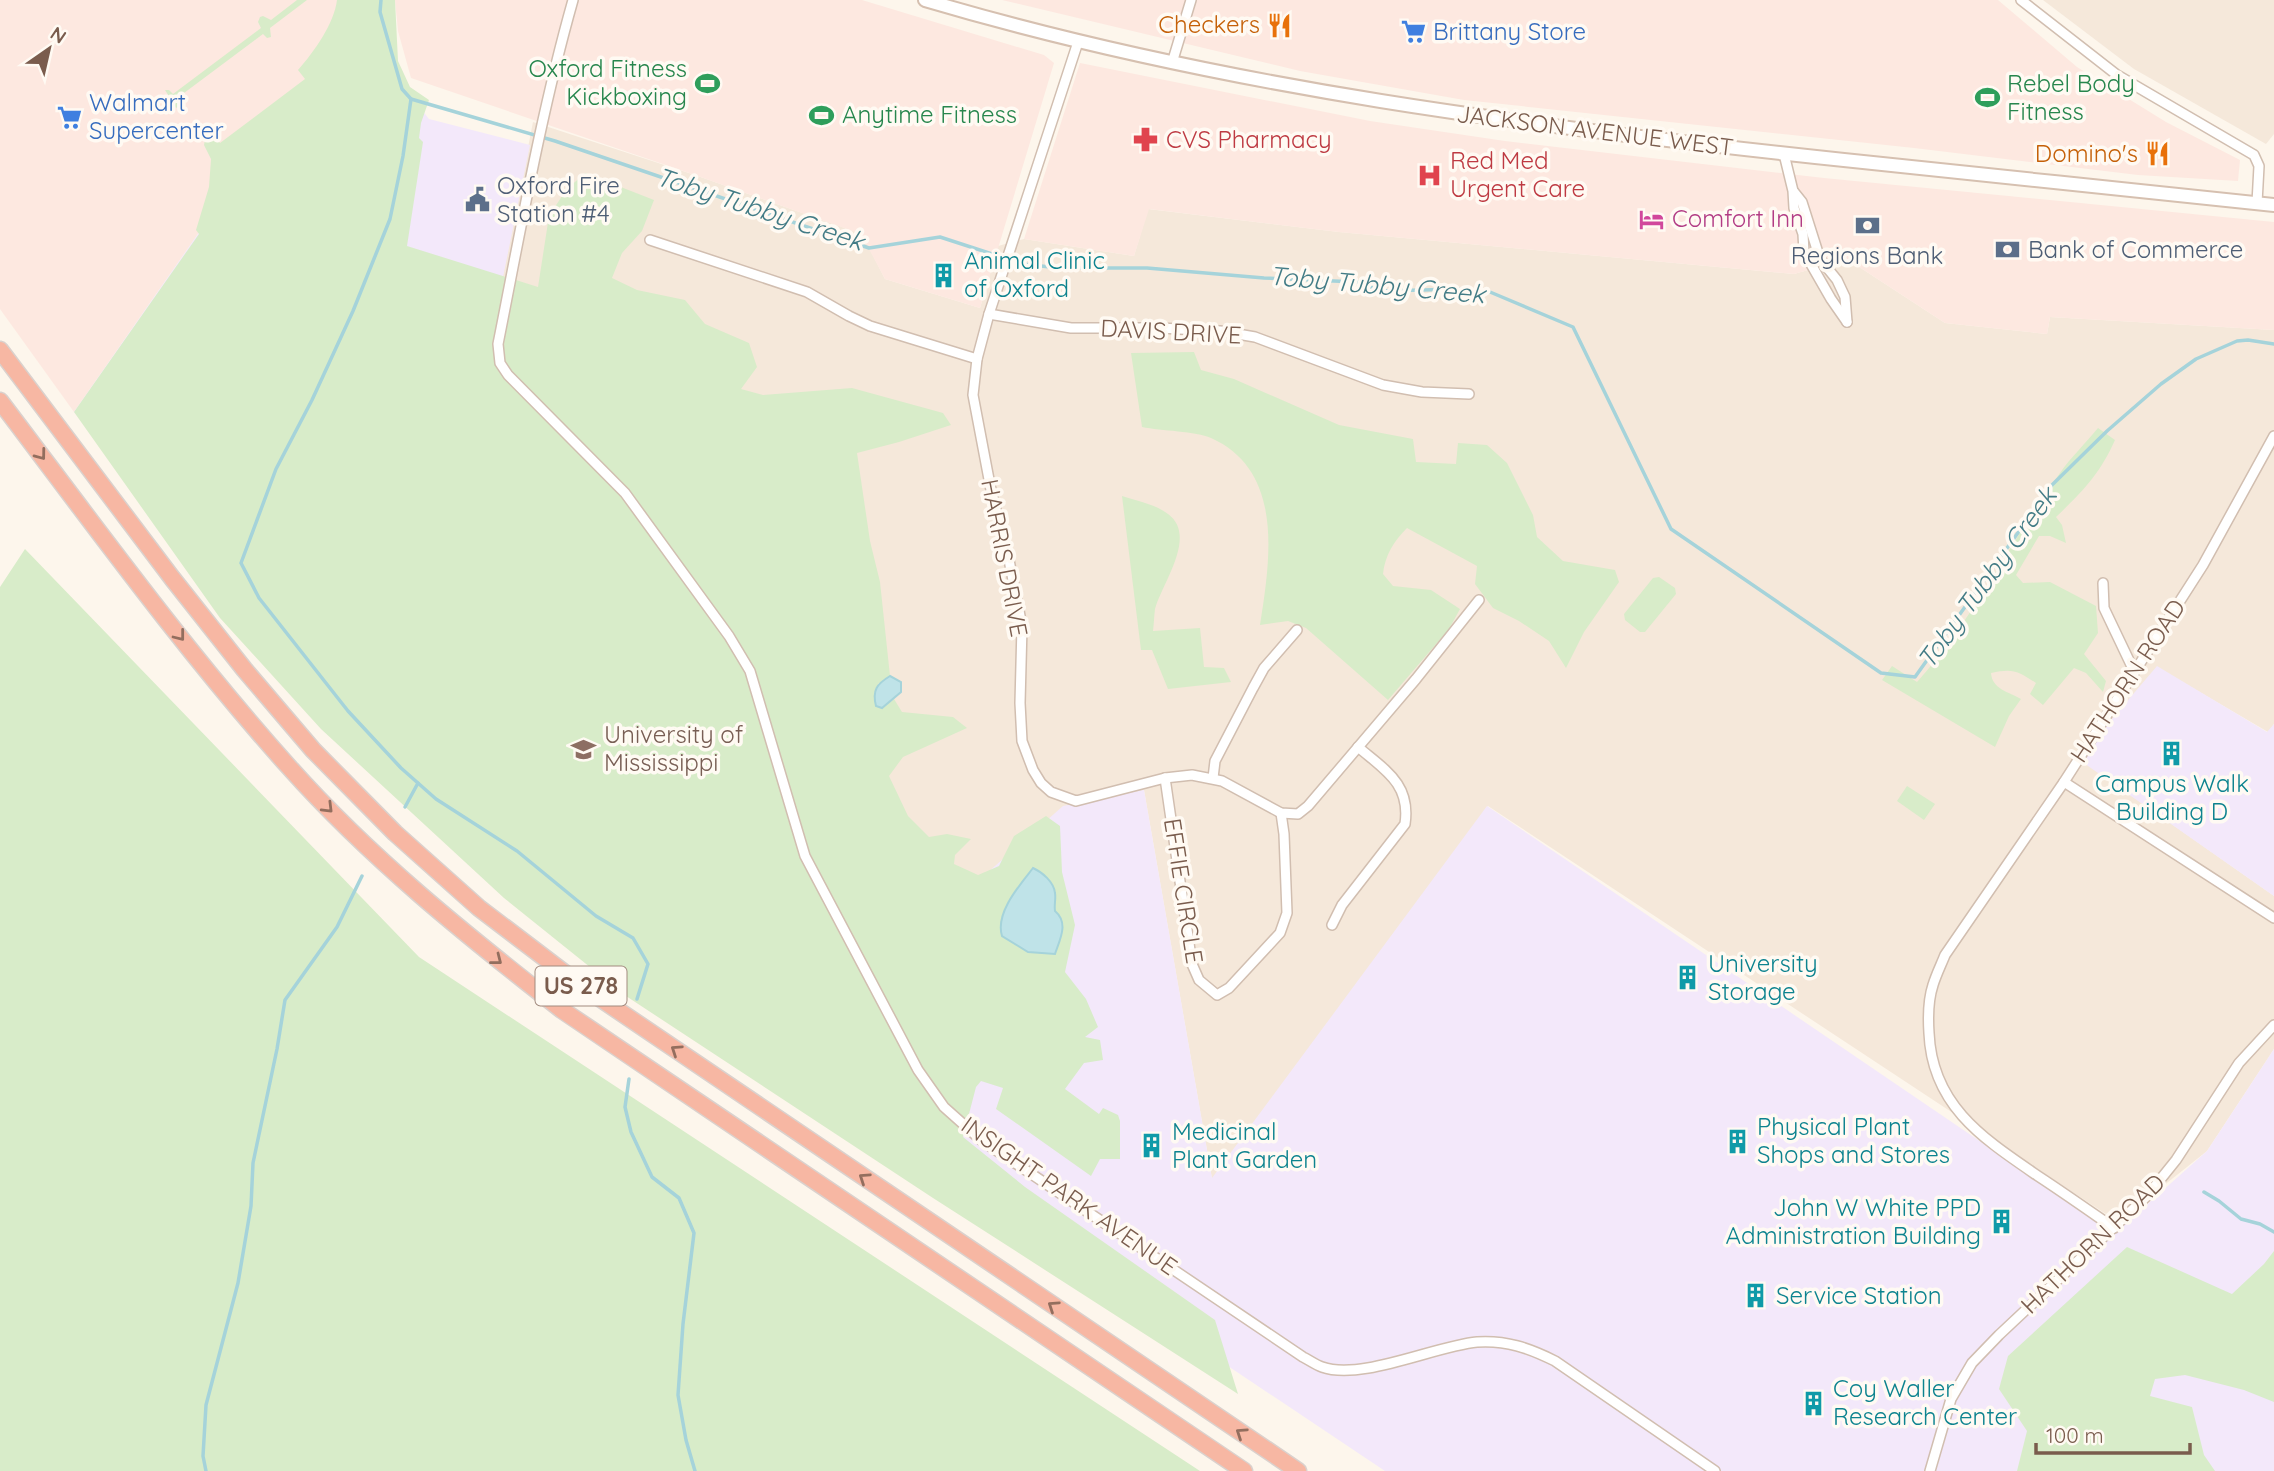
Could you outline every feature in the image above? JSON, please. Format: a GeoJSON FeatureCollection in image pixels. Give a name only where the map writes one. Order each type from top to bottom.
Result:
{"type":"FeatureCollection","features":[{"type":"Feature","properties":{"kind":"highway","name":"US 278"},"geometry":{"type":"LineString","coordinates":[[0,351],[172,578],[296,730],[395,833],[479,908],[591,992],[1298,1471]]}},
{"type":"Feature","properties":{"kind":"highway","name":"US 278"},"geometry":{"type":"LineString","coordinates":[[0,401],[146,594],[290,769],[378,857],[462,933],[562,1010],[1244,1471]]}},
{"type":"Feature","properties":{"kind":"main road","name":"JACKSON AVENUE WEST"},"geometry":{"type":"LineString","coordinates":[[925,0],[1078,42],[1172,63],[1435,111],[1632,137],[2274,205]]}},
{"type":"Feature","properties":{"kind":"street","name":"INSIGHT PARK AVENUE"},"geometry":{"type":"LineString","coordinates":[[573,0],[536,146],[498,344],[500,363],[508,375],[625,493],[729,636],[750,671],[805,856],[918,1070],[944,1107],[981,1140],[1303,1357],[1322,1367],[1337,1370],[1385,1364],[1477,1342],[1513,1344],[1531,1349],[1555,1361],[1715,1471]]}},
{"type":"Feature","properties":{"kind":"street"},"geometry":{"type":"LineString","coordinates":[[1172,63],[1191,0]]}},
{"type":"Feature","properties":{"kind":"street"},"geometry":{"type":"LineString","coordinates":[[2021,0],[2118,75],[2254,155],[2259,166],[2257,203]]}},
{"type":"Feature","properties":{"kind":"street","name":"HARRIS DRIVE"},"geometry":{"type":"LineString","coordinates":[[1078,42],[989,314],[977,359],[973,395],[991,490],[1022,626],[1022,741],[1041,783],[1051,792],[1076,801],[1165,778],[1192,775],[1213,778],[1281,813]]}},
{"type":"Feature","properties":{"kind":"street"},"geometry":{"type":"LineString","coordinates":[[1784,154],[1793,191],[1794,208],[1803,234],[1804,251],[1847,322],[1845,297],[1821,258],[1802,202],[1793,191]]}},
{"type":"Feature","properties":{"kind":"street"},"geometry":{"type":"LineString","coordinates":[[650,240],[807,292],[870,326],[977,359]]}},
{"type":"Feature","properties":{"kind":"street","name":"DAVIS DRIVE"},"geometry":{"type":"LineString","coordinates":[[989,314],[1071,328],[1220,331],[1255,337],[1383,385],[1422,392],[1469,394]]}},
{"type":"Feature","properties":{"kind":"street","name":"HATHORN ROAD"},"geometry":{"type":"LineString","coordinates":[[2274,436],[2203,565],[2064,782],[2274,918]]}},
{"type":"Feature","properties":{"kind":"street"},"geometry":{"type":"LineString","coordinates":[[2103,583],[2104,608],[2134,671]]}},
{"type":"Feature","properties":{"kind":"street"},"geometry":{"type":"LineString","coordinates":[[1281,813],[1292,816],[1302,813],[1479,600]]}},
{"type":"Feature","properties":{"kind":"street"},"geometry":{"type":"LineString","coordinates":[[1213,778],[1216,761],[1253,688],[1265,668],[1297,630]]}},
{"type":"Feature","properties":{"kind":"street"},"geometry":{"type":"LineString","coordinates":[[1332,925],[1342,905],[1405,824],[1407,810],[1404,795],[1396,780],[1358,747]]}},
{"type":"Feature","properties":{"kind":"street","name":"EFFIE CIRCLE"},"geometry":{"type":"LineString","coordinates":[[1165,778],[1192,964],[1199,980],[1217,995],[1229,988],[1280,933],[1287,913],[1281,813]]}},
{"type":"Feature","properties":{"kind":"street"},"geometry":{"type":"LineString","coordinates":[[2064,782],[1945,955],[1932,986],[1928,1018],[1929,1045],[1951,1103],[1969,1125],[1996,1148],[2113,1228]]}},
{"type":"Feature","properties":{"kind":"street","name":"HATHORN ROAD"},"geometry":{"type":"LineString","coordinates":[[1930,1471],[1951,1399],[1972,1363],[2147,1196],[2176,1160],[2239,1063],[2274,1025]]}},
{"type":"Feature","properties":{"kind":"shaded area"},"geometry":{"type":"Polygon","coordinates":[[[0,0],[343,0],[349,17],[74,412],[0,309],[0,0]]]}},
{"type":"Feature","properties":{"kind":"shaded area"},"geometry":{"type":"Polygon","coordinates":[[[395,0],[862,0],[1044,55],[1054,63],[980,308],[885,279],[861,234],[411,78],[398,31],[395,0]]]}},
{"type":"Feature","properties":{"kind":"shaded area"},"geometry":{"type":"Polygon","coordinates":[[[1002,0],[1998,0],[2077,67],[2166,122],[2240,160],[2238,181],[2138,175],[1464,100],[1300,71],[1002,0]]]}},
{"type":"Feature","properties":{"kind":"shaded area"},"geometry":{"type":"Polygon","coordinates":[[[2043,0],[2274,0],[2274,134],[2266,144],[2134,69],[2043,0]]]}},
{"type":"Feature","properties":{"kind":"shaded area","name":"University of Mississippi"},"geometry":{"type":"Polygon","coordinates":[[[349,17],[429,119],[530,145],[492,331],[878,969],[1063,806],[1144,790],[1212,1178],[1487,806],[2115,1233],[2207,1151],[2274,1049],[2274,1471],[1385,1471],[1086,1271],[74,412],[349,17]]]}},
{"type":"Feature","properties":{"kind":"shaded area"},"geometry":{"type":"Polygon","coordinates":[[[1080,63],[1370,121],[1505,141],[1824,178],[2274,222],[2274,330],[2050,317],[2047,334],[1945,323],[1847,259],[1794,274],[1339,232],[1149,209],[1134,256],[1024,239],[1080,63]]]}},
{"type":"Feature","properties":{"kind":"shaded area"},"geometry":{"type":"Polygon","coordinates":[[[533,122],[862,234],[885,279],[980,308],[998,246],[1024,239],[1134,256],[1148,209],[1339,232],[1794,274],[1847,259],[1945,323],[2047,334],[2050,317],[2274,330],[2274,724],[2268,732],[2157,667],[2079,759],[2274,896],[2274,1049],[2207,1151],[2118,1222],[1488,806],[1212,1179],[1144,790],[877,970],[492,331],[533,122]]]}},
{"type":"Feature","properties":{"kind":"shaded area"},"geometry":{"type":"Polygon","coordinates":[[[2157,666],[2267,732],[2274,724],[2274,896],[2078,759],[2157,666]]]}},
{"type":"Feature","properties":{"kind":"green space"},"geometry":{"type":"Polygon","coordinates":[[[297,0],[307,0],[270,28],[271,37],[267,38],[263,34],[176,99],[180,105],[176,108],[165,90],[173,94],[261,28],[258,22],[260,17],[271,20],[297,0]]]}},
{"type":"Feature","properties":{"kind":"green space"},"geometry":{"type":"Polygon","coordinates":[[[337,0],[395,0],[398,61],[410,87],[429,100],[421,123],[419,138],[423,142],[407,246],[538,287],[549,216],[566,190],[585,173],[654,200],[642,231],[622,253],[612,278],[637,290],[685,300],[705,324],[749,343],[757,367],[741,389],[763,395],[852,388],[943,413],[951,425],[857,453],[870,541],[880,582],[890,676],[878,684],[883,708],[894,699],[902,712],[953,717],[967,728],[903,757],[889,776],[908,816],[929,837],[947,834],[971,839],[955,855],[954,864],[978,875],[999,866],[1014,836],[1046,816],[1060,826],[1062,872],[1075,925],[1065,972],[1086,999],[1098,1027],[1085,1037],[1100,1040],[1103,1060],[1084,1063],[1065,1089],[1099,1114],[1103,1108],[1118,1115],[1120,1159],[1100,1159],[1091,1176],[996,1109],[1003,1088],[981,1081],[976,1087],[963,1137],[1025,1187],[1215,1320],[1238,1394],[626,996],[504,898],[321,729],[220,618],[74,412],[199,234],[196,230],[209,187],[211,159],[204,145],[205,140],[213,134],[220,143],[305,79],[298,70],[328,28],[337,0]]]}},
{"type":"Feature","properties":{"kind":"green space"},"geometry":{"type":"Polygon","coordinates":[[[1194,352],[1201,370],[1234,379],[1339,425],[1413,439],[1416,462],[1456,464],[1458,443],[1487,445],[1507,463],[1533,515],[1537,537],[1563,561],[1615,570],[1619,582],[1584,632],[1566,668],[1549,641],[1493,608],[1475,584],[1477,566],[1407,528],[1391,549],[1383,574],[1393,586],[1431,590],[1460,609],[1449,629],[1388,700],[1306,628],[1288,621],[1260,625],[1267,573],[1267,520],[1262,495],[1251,472],[1235,453],[1211,438],[1142,427],[1131,353],[1194,352]]]}},
{"type":"Feature","properties":{"kind":"green space"},"geometry":{"type":"Polygon","coordinates":[[[2098,428],[2115,440],[2090,482],[2056,517],[2062,525],[2066,543],[2050,536],[2039,536],[2016,575],[2023,583],[2050,582],[2096,606],[2098,633],[2084,654],[2106,681],[2103,692],[2086,673],[2074,668],[2043,705],[2030,694],[2036,683],[2030,679],[2010,671],[1991,673],[1994,683],[2021,699],[2009,716],[1995,747],[1882,680],[1892,666],[1917,682],[1974,606],[2060,473],[2098,428]]]}},
{"type":"Feature","properties":{"kind":"green space"},"geometry":{"type":"Polygon","coordinates":[[[1122,496],[1152,505],[1168,514],[1176,523],[1180,534],[1175,560],[1155,609],[1153,631],[1200,628],[1204,667],[1224,668],[1231,682],[1168,689],[1152,650],[1141,650],[1122,496]]]}},
{"type":"Feature","properties":{"kind":"green space"},"geometry":{"type":"Polygon","coordinates":[[[25,549],[419,957],[1200,1471],[0,1471],[0,587],[25,549]]]}},
{"type":"Feature","properties":{"kind":"green space"},"geometry":{"type":"Polygon","coordinates":[[[1659,577],[1675,588],[1676,594],[1645,632],[1640,632],[1625,620],[1624,614],[1653,578],[1659,577]]]}},
{"type":"Feature","properties":{"kind":"green space"},"geometry":{"type":"Polygon","coordinates":[[[1907,786],[1935,804],[1924,820],[1897,801],[1907,786]]]}},
{"type":"Feature","properties":{"kind":"green space"},"geometry":{"type":"Polygon","coordinates":[[[2127,1247],[2232,1294],[2274,1251],[2274,1402],[2244,1390],[2185,1375],[2155,1379],[2150,1396],[2192,1407],[2204,1455],[2215,1471],[2017,1471],[2027,1431],[1999,1389],[2008,1356],[2127,1247]]]}},
{"type":"Feature","properties":{"kind":"water"},"geometry":{"type":"Polygon","coordinates":[[[890,676],[901,682],[901,692],[882,708],[876,706],[877,688],[890,676]]]}},
{"type":"Feature","properties":{"kind":"water"},"geometry":{"type":"Polygon","coordinates":[[[1033,868],[1047,878],[1054,889],[1055,911],[1062,921],[1061,937],[1055,954],[1028,952],[1002,936],[1005,909],[1033,868]]]}},
{"type":"Feature","properties":{"kind":"waterway","name":"Toby Tubby Creek"},"geometry":{"type":"LineString","coordinates":[[381,0],[380,12],[402,89],[411,99],[555,141],[869,248],[940,237],[1023,264],[1059,268],[1147,268],[1264,278],[1357,282],[1381,291],[1463,289],[1490,292],[1573,327],[1671,529],[1881,673],[1915,677],[2052,485],[2107,431],[2161,384],[2196,359],[2237,341],[2274,344]]}},
{"type":"Feature","properties":{"kind":"waterway"},"geometry":{"type":"LineString","coordinates":[[411,99],[390,219],[353,311],[312,400],[276,469],[241,563],[259,598],[348,711],[401,768],[436,799],[517,851],[596,916],[633,938],[648,964],[637,999]]}},
{"type":"Feature","properties":{"kind":"waterway"},"geometry":{"type":"LineString","coordinates":[[405,807],[418,783]]}},
{"type":"Feature","properties":{"kind":"waterway"},"geometry":{"type":"LineString","coordinates":[[206,1471],[203,1456],[206,1405],[238,1283],[251,1206],[253,1163],[285,1000],[337,927],[362,876]]}},
{"type":"Feature","properties":{"kind":"waterway"},"geometry":{"type":"LineString","coordinates":[[629,1079],[625,1107],[631,1132],[652,1177],[679,1198],[694,1233],[678,1395],[695,1471]]}},
{"type":"Feature","properties":{"kind":"waterway"},"geometry":{"type":"LineString","coordinates":[[2204,1192],[2241,1219],[2260,1224],[2274,1232]]}},
{"type":"Feature","properties":{"kind":"place","name":"Checkers"},"geometry":{"type":"Point","coordinates":[1280,25]}},
{"type":"Feature","properties":{"kind":"place","name":"Brittany Store"},"geometry":{"type":"Point","coordinates":[1413,32]}},
{"type":"Feature","properties":{"kind":"place","name":"Oxford Fitness Kickboxing"},"geometry":{"type":"Point","coordinates":[707,83]}},
{"type":"Feature","properties":{"kind":"place","name":"Rebel Body Fitness"},"geometry":{"type":"Point","coordinates":[1987,98]}},
{"type":"Feature","properties":{"kind":"place","name":"Anytime Fitness"},"geometry":{"type":"Point","coordinates":[822,115]}},
{"type":"Feature","properties":{"kind":"place","name":"Walmart Supercenter"},"geometry":{"type":"Point","coordinates":[69,117]}},
{"type":"Feature","properties":{"kind":"place","name":"CVS Pharmacy"},"geometry":{"type":"Point","coordinates":[1146,140]}},
{"type":"Feature","properties":{"kind":"place","name":"Domino's"},"geometry":{"type":"Point","coordinates":[2158,154]}},
{"type":"Feature","properties":{"kind":"place","name":"Red Med Urgent Care"},"geometry":{"type":"Point","coordinates":[1430,175]}},
{"type":"Feature","properties":{"kind":"place","name":"Oxford Fire Station #4"},"geometry":{"type":"Point","coordinates":[477,200]}},
{"type":"Feature","properties":{"kind":"place","name":"Comfort Inn"},"geometry":{"type":"Point","coordinates":[1652,219]}},
{"type":"Feature","properties":{"kind":"place","name":"Regions Bank"},"geometry":{"type":"Point","coordinates":[1867,225]}},
{"type":"Feature","properties":{"kind":"place","name":"Bank of Commerce"},"geometry":{"type":"Point","coordinates":[2008,250]}},
{"type":"Feature","properties":{"kind":"place","name":"Animal Clinic of Oxford"},"geometry":{"type":"Point","coordinates":[944,275]}},
{"type":"Feature","properties":{"kind":"place","name":"University of Mississippi"},"geometry":{"type":"Point","coordinates":[584,749]}},
{"type":"Feature","properties":{"kind":"place","name":"Campus Walk Building D"},"geometry":{"type":"Point","coordinates":[2172,753]}},
{"type":"Feature","properties":{"kind":"place","name":"University Storage"},"geometry":{"type":"Point","coordinates":[1688,978]}},
{"type":"Feature","properties":{"kind":"place","name":"Physical Plant Shops and Stores"},"geometry":{"type":"Point","coordinates":[1737,1141]}},
{"type":"Feature","properties":{"kind":"place","name":"Medicinal Plant Garden"},"geometry":{"type":"Point","coordinates":[1152,1146]}},
{"type":"Feature","properties":{"kind":"place","name":"John W White PPD Administration Building"},"geometry":{"type":"Point","coordinates":[2001,1222]}},
{"type":"Feature","properties":{"kind":"place","name":"Service Station"},"geometry":{"type":"Point","coordinates":[1756,1296]}},
{"type":"Feature","properties":{"kind":"place","name":"Coy Waller Research Center"},"geometry":{"type":"Point","coordinates":[1813,1403]}}]}
